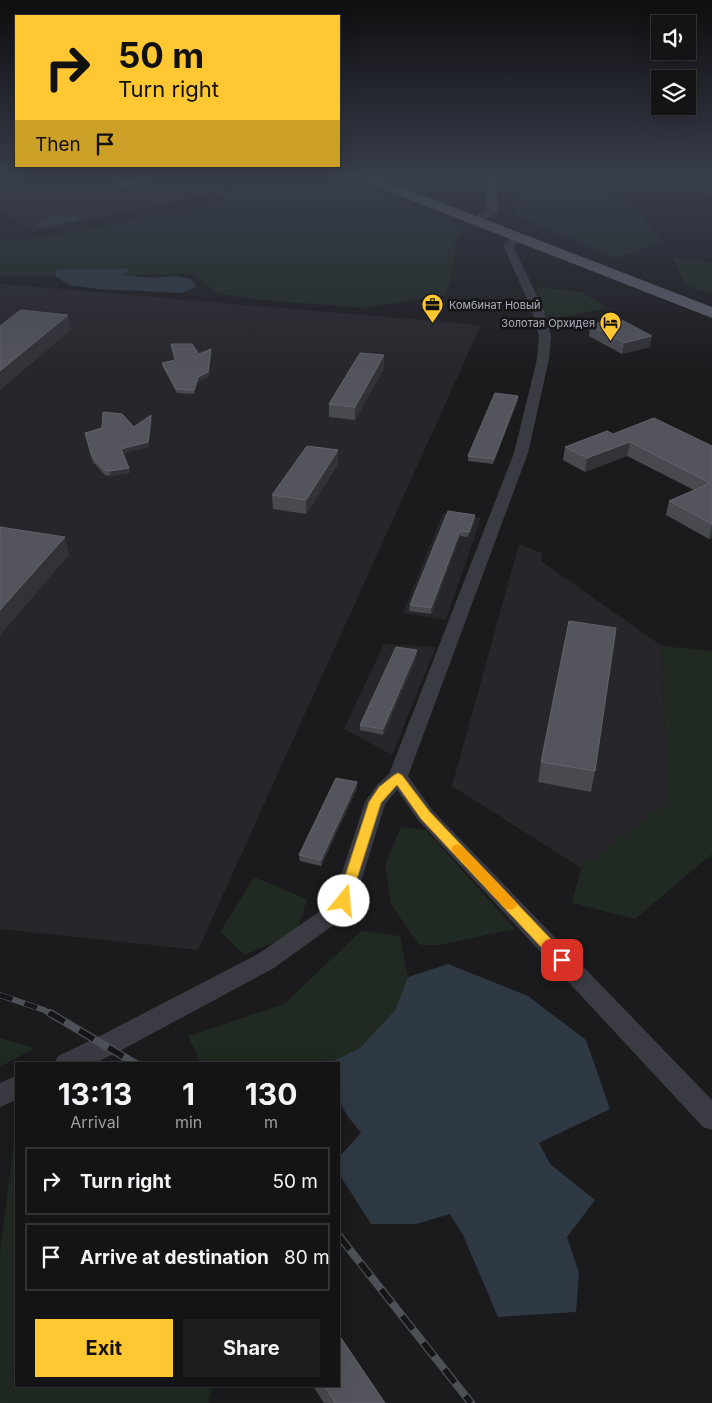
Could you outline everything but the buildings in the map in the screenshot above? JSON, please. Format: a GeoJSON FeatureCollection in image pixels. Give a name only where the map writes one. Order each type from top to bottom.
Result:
{"type":"FeatureCollection","features":[{"type":"Feature","properties":{"kind":"highway"},"geometry":{"type":"LineString","coordinates":[[533,243],[712,313]]}},
{"type":"Feature","properties":{"kind":"street"},"geometry":{"type":"LineString","coordinates":[[72,1062],[107,1046],[266,961],[331,915],[344,901],[375,802],[384,790],[398,778],[521,453],[543,359],[545,336],[538,310],[508,245],[510,243]]}},
{"type":"Feature","properties":{"kind":"street"},"geometry":{"type":"LineString","coordinates":[[398,778],[426,816],[712,1118]]}},
{"type":"Feature","properties":{"kind":"street"},"geometry":{"type":"LineString","coordinates":[[0,1095],[15,1088]]}},
{"type":"Feature","properties":{"kind":"shaded area"},"geometry":{"type":"Polygon","coordinates":[[[0,243],[453,243],[456,246],[446,295],[364,308],[263,300],[219,294],[191,273],[124,275],[127,269],[56,270],[55,276],[0,276],[0,243]]]}},
{"type":"Feature","properties":{"kind":"shaded area"},"geometry":{"type":"Polygon","coordinates":[[[582,243],[659,243],[616,258],[582,243]]]}},
{"type":"Feature","properties":{"kind":"shaded area"},"geometry":{"type":"Polygon","coordinates":[[[673,258],[712,263],[712,295],[685,285],[673,258]]]}},
{"type":"Feature","properties":{"kind":"shaded area"},"geometry":{"type":"Polygon","coordinates":[[[128,269],[124,275],[153,278],[176,276],[191,279],[196,287],[181,293],[99,289],[69,285],[55,276],[56,270],[128,269]]]}},
{"type":"Feature","properties":{"kind":"shaded area"},"geometry":{"type":"Polygon","coordinates":[[[0,284],[481,325],[198,950],[0,929],[0,284]]]}},
{"type":"Feature","properties":{"kind":"shaded area"},"geometry":{"type":"Polygon","coordinates":[[[537,287],[581,292],[608,308],[548,320],[537,287]]]}},
{"type":"Feature","properties":{"kind":"shaded area"},"geometry":{"type":"Polygon","coordinates":[[[443,513],[481,518],[446,620],[403,613],[443,513]]]}},
{"type":"Feature","properties":{"kind":"shaded area"},"geometry":{"type":"Polygon","coordinates":[[[519,544],[542,553],[541,561],[662,646],[667,803],[581,868],[452,786],[519,544]]]}},
{"type":"Feature","properties":{"kind":"shaded area"},"geometry":{"type":"Polygon","coordinates":[[[384,644],[436,647],[392,755],[344,729],[384,644]]]}},
{"type":"Feature","properties":{"kind":"shaded area"},"geometry":{"type":"Polygon","coordinates":[[[662,646],[712,651],[712,854],[635,919],[572,903],[581,868],[667,803],[662,646]]]}},
{"type":"Feature","properties":{"kind":"shaded area"},"geometry":{"type":"Polygon","coordinates":[[[401,827],[426,830],[515,929],[440,945],[419,945],[391,904],[385,865],[401,827]]]}},
{"type":"Feature","properties":{"kind":"shaded area"},"geometry":{"type":"Polygon","coordinates":[[[254,877],[307,899],[297,932],[245,955],[220,932],[254,877]]]}},
{"type":"Feature","properties":{"kind":"shaded area"},"geometry":{"type":"Polygon","coordinates":[[[361,931],[400,936],[408,977],[395,1010],[360,1048],[331,1062],[200,1062],[188,1036],[284,1004],[361,931]]]}},
{"type":"Feature","properties":{"kind":"shaded area"},"geometry":{"type":"Polygon","coordinates":[[[448,964],[528,996],[586,1040],[610,1109],[539,1143],[550,1164],[595,1200],[567,1237],[579,1273],[576,1312],[498,1317],[463,1235],[450,1214],[416,1224],[371,1224],[340,1176],[340,1156],[361,1133],[346,1114],[340,1102],[340,1062],[331,1062],[360,1048],[395,1010],[408,977],[448,964]]]}},
{"type":"Feature","properties":{"kind":"shaded area"},"geometry":{"type":"Polygon","coordinates":[[[0,1038],[35,1048],[0,1067],[0,1038]]]}},
{"type":"Feature","properties":{"kind":"shaded area"},"geometry":{"type":"Polygon","coordinates":[[[15,1134],[15,1387],[213,1387],[208,1403],[0,1403],[0,1252],[15,1134]]]}},
{"type":"Feature","properties":{"kind":"railway"},"geometry":{"type":"LineString","coordinates":[[0,995],[44,1010],[52,1015]]}},
{"type":"Feature","properties":{"kind":"railway"},"geometry":{"type":"LineString","coordinates":[[50,1013],[133,1062]]}},
{"type":"Feature","properties":{"kind":"railway"},"geometry":{"type":"LineString","coordinates":[[340,1237],[471,1403]]}},
{"type":"Feature","properties":{"kind":"slow traffic"},"geometry":{"type":"LineString","coordinates":[[457,849],[510,905]]}},
{"type":"Feature","properties":{"kind":"place","name":"Комбинат Новый"},"geometry":{"type":"Point","coordinates":[433,324]}},
{"type":"Feature","properties":{"kind":"place","name":"Золотая Орхидея"},"geometry":{"type":"Point","coordinates":[611,342]}},
{"type":"Feature","properties":{"kind":"route"},"geometry":{"type":"LineString","coordinates":[[344,901],[375,802],[384,790],[398,778],[426,816],[562,960]]}}]}
